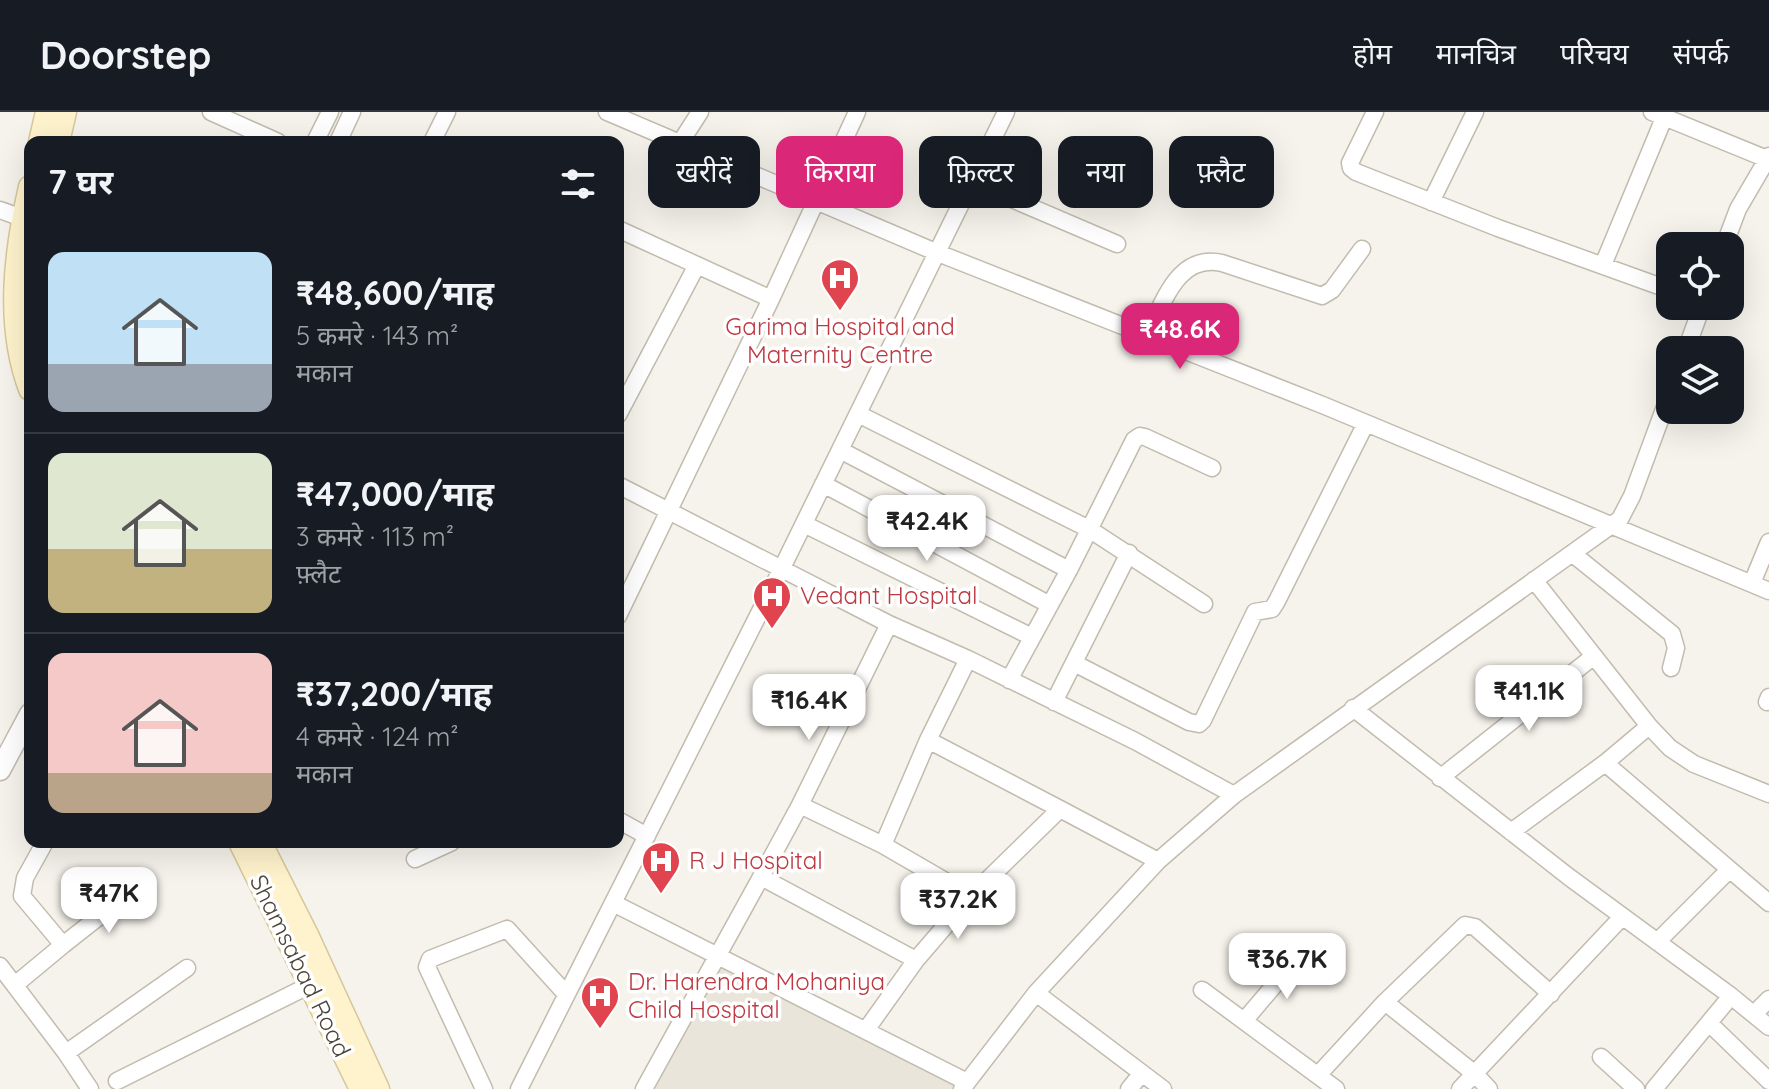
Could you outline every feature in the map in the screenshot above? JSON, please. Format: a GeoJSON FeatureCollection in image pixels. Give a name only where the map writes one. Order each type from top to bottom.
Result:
{"type":"FeatureCollection","features":[{"type":"Feature","properties":{"kind":"main road"},"geometry":{"type":"LineString","coordinates":[[41,136],[47,112]]}},
{"type":"Feature","properties":{"kind":"main road"},"geometry":{"type":"LineString","coordinates":[[59,136],[65,112]]}},
{"type":"Feature","properties":{"kind":"main road"},"geometry":{"type":"LineString","coordinates":[[24,235],[15,302],[18,343],[24,366]]}},
{"type":"Feature","properties":{"kind":"main road","name":"Shamsabad Road"},"geometry":{"type":"LineString","coordinates":[[243,848],[361,1089]]}},
{"type":"Feature","properties":{"kind":"main road","name":"Shamsabad Road"},"geometry":{"type":"LineString","coordinates":[[263,848],[378,1089]]}},
{"type":"Feature","properties":{"kind":"street"},"geometry":{"type":"LineString","coordinates":[[211,112],[265,136]]}},
{"type":"Feature","properties":{"kind":"street"},"geometry":{"type":"LineString","coordinates":[[318,136],[330,112]]}},
{"type":"Feature","properties":{"kind":"street"},"geometry":{"type":"LineString","coordinates":[[341,136],[352,112]]}},
{"type":"Feature","properties":{"kind":"street"},"geometry":{"type":"LineString","coordinates":[[435,136],[447,112]]}},
{"type":"Feature","properties":{"kind":"street"},"geometry":{"type":"LineString","coordinates":[[607,112],[664,136]]}},
{"type":"Feature","properties":{"kind":"street"},"geometry":{"type":"LineString","coordinates":[[685,136],[700,112]]}},
{"type":"Feature","properties":{"kind":"street"},"geometry":{"type":"LineString","coordinates":[[845,136],[857,112]]}},
{"type":"Feature","properties":{"kind":"street"},"geometry":{"type":"LineString","coordinates":[[994,136],[1006,112]]}},
{"type":"Feature","properties":{"kind":"street"},"geometry":{"type":"LineString","coordinates":[[1375,112],[1353,156],[1351,168],[1431,202],[1656,285]]}},
{"type":"Feature","properties":{"kind":"street"},"geometry":{"type":"LineString","coordinates":[[1431,202],[1475,112]]}},
{"type":"Feature","properties":{"kind":"street"},"geometry":{"type":"LineString","coordinates":[[1603,265],[1658,115],[1768,157],[1738,209],[1729,232]]}},
{"type":"Feature","properties":{"kind":"street"},"geometry":{"type":"LineString","coordinates":[[625,585],[669,511],[811,208]]}},
{"type":"Feature","properties":{"kind":"street"},"geometry":{"type":"LineString","coordinates":[[836,208],[938,253],[1366,423],[1769,591]]}},
{"type":"Feature","properties":{"kind":"street"},"geometry":{"type":"LineString","coordinates":[[521,1088],[960,208]]}},
{"type":"Feature","properties":{"kind":"street"},"geometry":{"type":"LineString","coordinates":[[1033,208],[1117,244]]}},
{"type":"Feature","properties":{"kind":"street"},"geometry":{"type":"LineString","coordinates":[[0,210],[24,219]]}},
{"type":"Feature","properties":{"kind":"street"},"geometry":{"type":"LineString","coordinates":[[624,232],[771,299]]}},
{"type":"Feature","properties":{"kind":"street"},"geometry":{"type":"LineString","coordinates":[[1146,336],[1179,277],[1197,262],[1210,260],[1222,263],[1322,296],[1332,290],[1362,249]]}},
{"type":"Feature","properties":{"kind":"street"},"geometry":{"type":"LineString","coordinates":[[625,385],[697,265]]}},
{"type":"Feature","properties":{"kind":"street"},"geometry":{"type":"LineString","coordinates":[[858,414],[1089,529],[1204,604]]}},
{"type":"Feature","properties":{"kind":"street"},"geometry":{"type":"LineString","coordinates":[[1074,663],[1189,722],[1199,724],[1255,612],[1272,609],[1277,601],[1366,423]]}},
{"type":"Feature","properties":{"kind":"street"},"geometry":{"type":"LineString","coordinates":[[613,903],[866,1030],[964,1086],[1036,993],[1158,861],[1234,795],[1620,519],[1632,496],[1659,424]]}},
{"type":"Feature","properties":{"kind":"street"},"geometry":{"type":"LineString","coordinates":[[1009,680],[1069,570],[1134,440],[1140,436],[1212,468]]}},
{"type":"Feature","properties":{"kind":"street"},"geometry":{"type":"LineString","coordinates":[[840,450],[1069,570]]}},
{"type":"Feature","properties":{"kind":"street"},"geometry":{"type":"LineString","coordinates":[[823,484],[1050,605]]}},
{"type":"Feature","properties":{"kind":"street"},"geometry":{"type":"LineString","coordinates":[[624,488],[889,624],[1135,741],[1234,795]]}},
{"type":"Feature","properties":{"kind":"street"},"geometry":{"type":"LineString","coordinates":[[804,524],[1032,637]]}},
{"type":"Feature","properties":{"kind":"street"},"geometry":{"type":"LineString","coordinates":[[1752,583],[1769,542]]}},
{"type":"Feature","properties":{"kind":"street"},"geometry":{"type":"LineString","coordinates":[[1054,702],[1129,553]]}},
{"type":"Feature","properties":{"kind":"street"},"geometry":{"type":"LineString","coordinates":[[1573,554],[1672,634],[1676,648],[1671,668]]}},
{"type":"Feature","properties":{"kind":"street"},"geometry":{"type":"LineString","coordinates":[[1534,580],[1649,726],[1681,757],[1769,794]]}},
{"type":"Feature","properties":{"kind":"street"},"geometry":{"type":"LineString","coordinates":[[644,1089],[800,805],[889,624]]}},
{"type":"Feature","properties":{"kind":"street"},"geometry":{"type":"LineString","coordinates":[[1440,778],[1594,656]]}},
{"type":"Feature","properties":{"kind":"street"},"geometry":{"type":"LineString","coordinates":[[883,845],[928,740],[968,659]]}},
{"type":"Feature","properties":{"kind":"street"},"geometry":{"type":"LineString","coordinates":[[1353,708],[1440,778],[1622,917],[1755,1013],[1769,1027]]}},
{"type":"Feature","properties":{"kind":"street"},"geometry":{"type":"LineString","coordinates":[[0,770],[24,725]]}},
{"type":"Feature","properties":{"kind":"street"},"geometry":{"type":"LineString","coordinates":[[1511,832],[1605,763],[1649,726]]}},
{"type":"Feature","properties":{"kind":"street"},"geometry":{"type":"LineString","coordinates":[[928,740],[1158,861]]}},
{"type":"Feature","properties":{"kind":"street"},"geometry":{"type":"LineString","coordinates":[[1605,763],[1769,903]]}},
{"type":"Feature","properties":{"kind":"street"},"geometry":{"type":"LineString","coordinates":[[800,805],[883,845],[971,896]]}},
{"type":"Feature","properties":{"kind":"street"},"geometry":{"type":"LineString","coordinates":[[866,1030],[916,960],[971,896],[1060,809]]}},
{"type":"Feature","properties":{"kind":"street"},"geometry":{"type":"LineString","coordinates":[[624,823],[647,836]]}},
{"type":"Feature","properties":{"kind":"street"},"geometry":{"type":"LineString","coordinates":[[42,848],[25,878],[22,896],[63,945]]}},
{"type":"Feature","properties":{"kind":"street"},"geometry":{"type":"LineString","coordinates":[[415,859],[439,848]]}},
{"type":"Feature","properties":{"kind":"street"},"geometry":{"type":"LineString","coordinates":[[1657,942],[1729,870]]}},
{"type":"Feature","properties":{"kind":"street"},"geometry":{"type":"LineString","coordinates":[[761,877],[916,960]]}},
{"type":"Feature","properties":{"kind":"street"},"geometry":{"type":"LineString","coordinates":[[16,984],[129,893]]}},
{"type":"Feature","properties":{"kind":"street"},"geometry":{"type":"LineString","coordinates":[[1460,1089],[1622,917]]}},
{"type":"Feature","properties":{"kind":"street"},"geometry":{"type":"LineString","coordinates":[[1319,1074],[1385,1002],[1465,925],[1475,927],[1551,994]]}},
{"type":"Feature","properties":{"kind":"street"},"geometry":{"type":"LineString","coordinates":[[484,1089],[427,967],[430,959],[504,929],[509,930],[566,994]]}},
{"type":"Feature","properties":{"kind":"street"},"geometry":{"type":"LineString","coordinates":[[1244,1021],[1299,956]]}},
{"type":"Feature","properties":{"kind":"street"},"geometry":{"type":"LineString","coordinates":[[0,966],[90,1089]]}},
{"type":"Feature","properties":{"kind":"street"},"geometry":{"type":"LineString","coordinates":[[66,1053],[187,968]]}},
{"type":"Feature","properties":{"kind":"street"},"geometry":{"type":"LineString","coordinates":[[117,1081],[310,985]]}},
{"type":"Feature","properties":{"kind":"street"},"geometry":{"type":"LineString","coordinates":[[1202,990],[1336,1089]]}},
{"type":"Feature","properties":{"kind":"street"},"geometry":{"type":"LineString","coordinates":[[1036,993],[1163,1089]]}},
{"type":"Feature","properties":{"kind":"street"},"geometry":{"type":"LineString","coordinates":[[1654,1089],[1731,996]]}},
{"type":"Feature","properties":{"kind":"street"},"geometry":{"type":"LineString","coordinates":[[1755,1013],[1769,999]]}},
{"type":"Feature","properties":{"kind":"street"},"geometry":{"type":"LineString","coordinates":[[1385,1002],[1475,1074],[1489,1089]]}},
{"type":"Feature","properties":{"kind":"street"},"geometry":{"type":"LineString","coordinates":[[1709,1023],[1769,1081]]}},
{"type":"Feature","properties":{"kind":"street"},"geometry":{"type":"LineString","coordinates":[[1601,1057],[1636,1089]]}},
{"type":"Feature","properties":{"kind":"street"},"geometry":{"type":"LineString","coordinates":[[1129,1089],[1142,1073]]}},
{"type":"Feature","properties":{"kind":"shaded area"},"geometry":{"type":"Polygon","coordinates":[[[721,957],[964,1086],[962,1089],[650,1089],[721,957]]]}},
{"type":"Feature","properties":{"kind":"place","name":"Garima Hospital and Maternity Centre"},"geometry":{"type":"Point","coordinates":[840,312]}},
{"type":"Feature","properties":{"kind":"place","name":"Vedant Hospital"},"geometry":{"type":"Point","coordinates":[772,630]}},
{"type":"Feature","properties":{"kind":"place","name":"R J Hospital"},"geometry":{"type":"Point","coordinates":[661,895]}},
{"type":"Feature","properties":{"kind":"place","name":"Dr. Harendra Mohaniya Child Hospital"},"geometry":{"type":"Point","coordinates":[600,1030]}}]}
